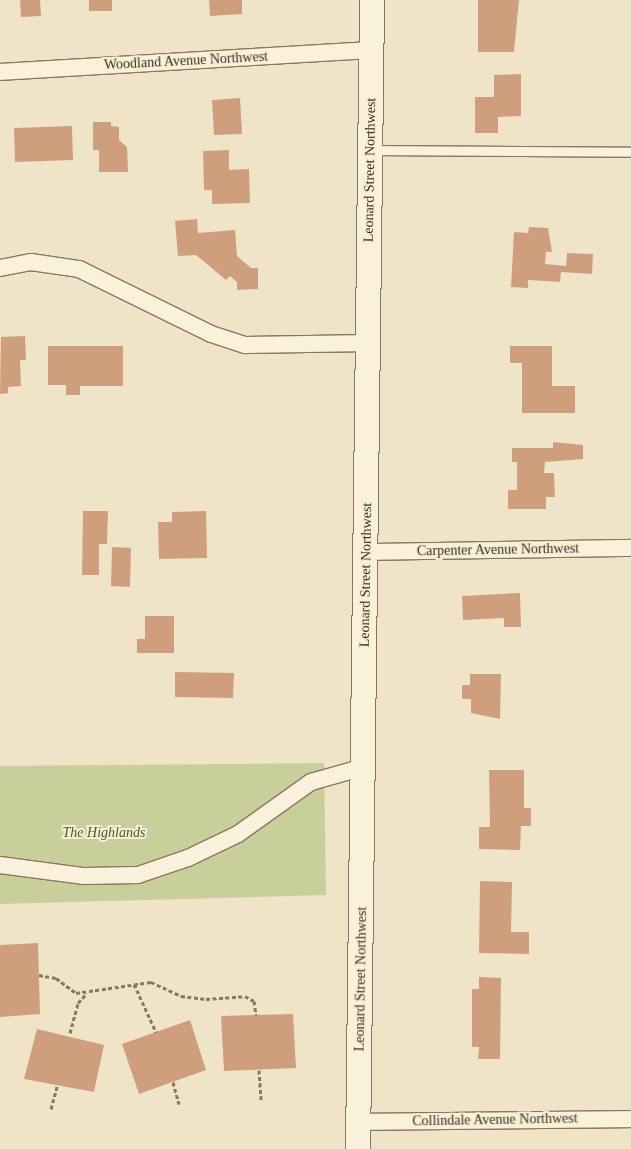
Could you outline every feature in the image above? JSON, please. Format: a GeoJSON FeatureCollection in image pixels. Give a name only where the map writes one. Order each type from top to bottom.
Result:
{"type":"FeatureCollection","features":[{"type":"Feature","properties":{"kind":"main road","name":"Leonard Street Northwest"},"geometry":{"type":"LineString","coordinates":[[358,1149],[372,0]]}},
{"type":"Feature","properties":{"kind":"street","name":"Woodland Avenue Northwest"},"geometry":{"type":"LineString","coordinates":[[0,72],[371,50]]}},
{"type":"Feature","properties":{"kind":"street"},"geometry":{"type":"LineString","coordinates":[[0,268],[31,262],[80,269],[211,334],[245,345],[369,343]]}},
{"type":"Feature","properties":{"kind":"street","name":"Carpenter Avenue Northwest"},"geometry":{"type":"LineString","coordinates":[[366,552],[631,548]]}},
{"type":"Feature","properties":{"kind":"street"},"geometry":{"type":"LineString","coordinates":[[0,865],[84,876],[138,875],[188,858],[238,834],[311,782],[364,767]]}},
{"type":"Feature","properties":{"kind":"street","name":"Collindale Avenue Northwest"},"geometry":{"type":"LineString","coordinates":[[359,1122],[631,1118]]}},
{"type":"Feature","properties":{"kind":"lane"},"geometry":{"type":"LineString","coordinates":[[370,150],[631,152]]}},
{"type":"Feature","properties":{"kind":"path"},"geometry":{"type":"LineString","coordinates":[[39,975],[56,978],[76,994],[86,994],[151,982],[181,996],[206,999],[245,996],[254,1001],[256,1015]]}},
{"type":"Feature","properties":{"kind":"path"},"geometry":{"type":"LineString","coordinates":[[134,984],[156,1032]]}},
{"type":"Feature","properties":{"kind":"path"},"geometry":{"type":"LineString","coordinates":[[70,1033],[78,1003],[86,994]]}},
{"type":"Feature","properties":{"kind":"path"},"geometry":{"type":"LineString","coordinates":[[259,1070],[261,1100]]}},
{"type":"Feature","properties":{"kind":"path"},"geometry":{"type":"LineString","coordinates":[[173,1082],[179,1104]]}},
{"type":"Feature","properties":{"kind":"path"},"geometry":{"type":"LineString","coordinates":[[51,1109],[57,1086]]}},
{"type":"Feature","properties":{"kind":"green space","name":"The Highlands"},"geometry":{"type":"Polygon","coordinates":[[[324,763],[326,895],[0,904],[0,766],[324,763]]]}},
{"type":"Feature","properties":{"kind":"building"},"geometry":{"type":"Polygon","coordinates":[[[20,0],[40,0],[41,16],[21,17],[20,0]]]}},
{"type":"Feature","properties":{"kind":"building"},"geometry":{"type":"Polygon","coordinates":[[[89,0],[112,0],[112,11],[89,11],[89,0]]]}},
{"type":"Feature","properties":{"kind":"building"},"geometry":{"type":"Polygon","coordinates":[[[209,0],[242,0],[242,14],[210,16],[209,0]]]}},
{"type":"Feature","properties":{"kind":"building"},"geometry":{"type":"Polygon","coordinates":[[[478,0],[519,0],[514,52],[478,52],[478,0]]]}},
{"type":"Feature","properties":{"kind":"building"},"geometry":{"type":"Polygon","coordinates":[[[521,74],[521,116],[498,117],[498,133],[475,133],[475,97],[494,97],[494,75],[521,74]]]}},
{"type":"Feature","properties":{"kind":"building"},"geometry":{"type":"Polygon","coordinates":[[[240,98],[242,134],[214,135],[212,100],[240,98]]]}},
{"type":"Feature","properties":{"kind":"building"},"geometry":{"type":"Polygon","coordinates":[[[93,122],[111,122],[111,126],[119,127],[119,140],[127,147],[128,172],[99,172],[99,150],[93,150],[93,122]]]}},
{"type":"Feature","properties":{"kind":"building"},"geometry":{"type":"Polygon","coordinates":[[[72,126],[73,160],[15,162],[14,128],[72,126]]]}},
{"type":"Feature","properties":{"kind":"building"},"geometry":{"type":"Polygon","coordinates":[[[229,150],[229,170],[249,169],[250,203],[212,204],[212,190],[204,190],[203,151],[229,150]]]}},
{"type":"Feature","properties":{"kind":"building"},"geometry":{"type":"Polygon","coordinates":[[[197,219],[198,233],[235,230],[237,256],[251,268],[258,268],[258,289],[237,290],[237,282],[230,276],[226,280],[196,255],[178,256],[175,221],[197,219]]]}},
{"type":"Feature","properties":{"kind":"building"},"geometry":{"type":"Polygon","coordinates":[[[529,227],[548,228],[552,252],[546,252],[545,264],[566,266],[567,253],[593,254],[592,274],[561,272],[560,282],[528,280],[528,288],[511,287],[514,232],[528,233],[529,227]]]}},
{"type":"Feature","properties":{"kind":"building"},"geometry":{"type":"Polygon","coordinates":[[[25,336],[26,360],[20,360],[21,386],[8,387],[8,393],[0,394],[1,337],[25,336]]]}},
{"type":"Feature","properties":{"kind":"building"},"geometry":{"type":"Polygon","coordinates":[[[48,346],[123,346],[123,386],[80,386],[80,395],[66,395],[66,385],[48,385],[48,346]]]}},
{"type":"Feature","properties":{"kind":"building"},"geometry":{"type":"Polygon","coordinates":[[[510,346],[552,346],[552,386],[575,386],[575,413],[522,413],[522,363],[510,363],[510,346]]]}},
{"type":"Feature","properties":{"kind":"building"},"geometry":{"type":"Polygon","coordinates":[[[553,442],[583,445],[583,459],[545,462],[544,473],[554,473],[555,497],[546,497],[546,509],[508,509],[508,490],[517,490],[517,462],[512,462],[512,448],[553,448],[553,442]]]}},
{"type":"Feature","properties":{"kind":"building"},"geometry":{"type":"Polygon","coordinates":[[[83,511],[108,511],[107,544],[99,544],[99,575],[82,575],[83,511]]]}},
{"type":"Feature","properties":{"kind":"building"},"geometry":{"type":"Polygon","coordinates":[[[206,511],[207,558],[159,559],[158,522],[172,522],[172,512],[206,511]]]}},
{"type":"Feature","properties":{"kind":"building"},"geometry":{"type":"Polygon","coordinates":[[[112,547],[131,548],[130,587],[111,586],[112,547]]]}},
{"type":"Feature","properties":{"kind":"building"},"geometry":{"type":"Polygon","coordinates":[[[520,593],[521,627],[504,627],[504,618],[463,620],[462,596],[520,593]]]}},
{"type":"Feature","properties":{"kind":"building"},"geometry":{"type":"Polygon","coordinates":[[[145,616],[174,616],[174,653],[137,653],[137,639],[145,639],[145,616]]]}},
{"type":"Feature","properties":{"kind":"building"},"geometry":{"type":"Polygon","coordinates":[[[175,672],[234,673],[233,698],[175,697],[175,672]]]}},
{"type":"Feature","properties":{"kind":"building"},"geometry":{"type":"Polygon","coordinates":[[[470,674],[501,674],[500,719],[471,713],[471,699],[462,699],[462,685],[470,685],[470,674]]]}},
{"type":"Feature","properties":{"kind":"building"},"geometry":{"type":"Polygon","coordinates":[[[489,770],[524,770],[524,808],[531,808],[531,826],[521,826],[520,850],[479,849],[479,827],[490,827],[489,770]]]}},
{"type":"Feature","properties":{"kind":"building"},"geometry":{"type":"Polygon","coordinates":[[[480,881],[512,882],[511,932],[529,932],[529,954],[479,953],[480,881]]]}},
{"type":"Feature","properties":{"kind":"building"},"geometry":{"type":"Polygon","coordinates":[[[38,943],[40,1014],[0,1017],[0,945],[38,943]]]}},
{"type":"Feature","properties":{"kind":"building"},"geometry":{"type":"Polygon","coordinates":[[[479,977],[501,978],[500,1059],[478,1059],[479,1047],[472,1047],[472,989],[479,989],[479,977]]]}},
{"type":"Feature","properties":{"kind":"building"},"geometry":{"type":"Polygon","coordinates":[[[293,1014],[296,1068],[224,1071],[221,1016],[293,1014]]]}},
{"type":"Feature","properties":{"kind":"building"},"geometry":{"type":"Polygon","coordinates":[[[190,1020],[206,1070],[139,1094],[122,1044],[190,1020]]]}},
{"type":"Feature","properties":{"kind":"building"},"geometry":{"type":"Polygon","coordinates":[[[37,1029],[104,1045],[94,1092],[24,1079],[37,1029]]]}}]}
